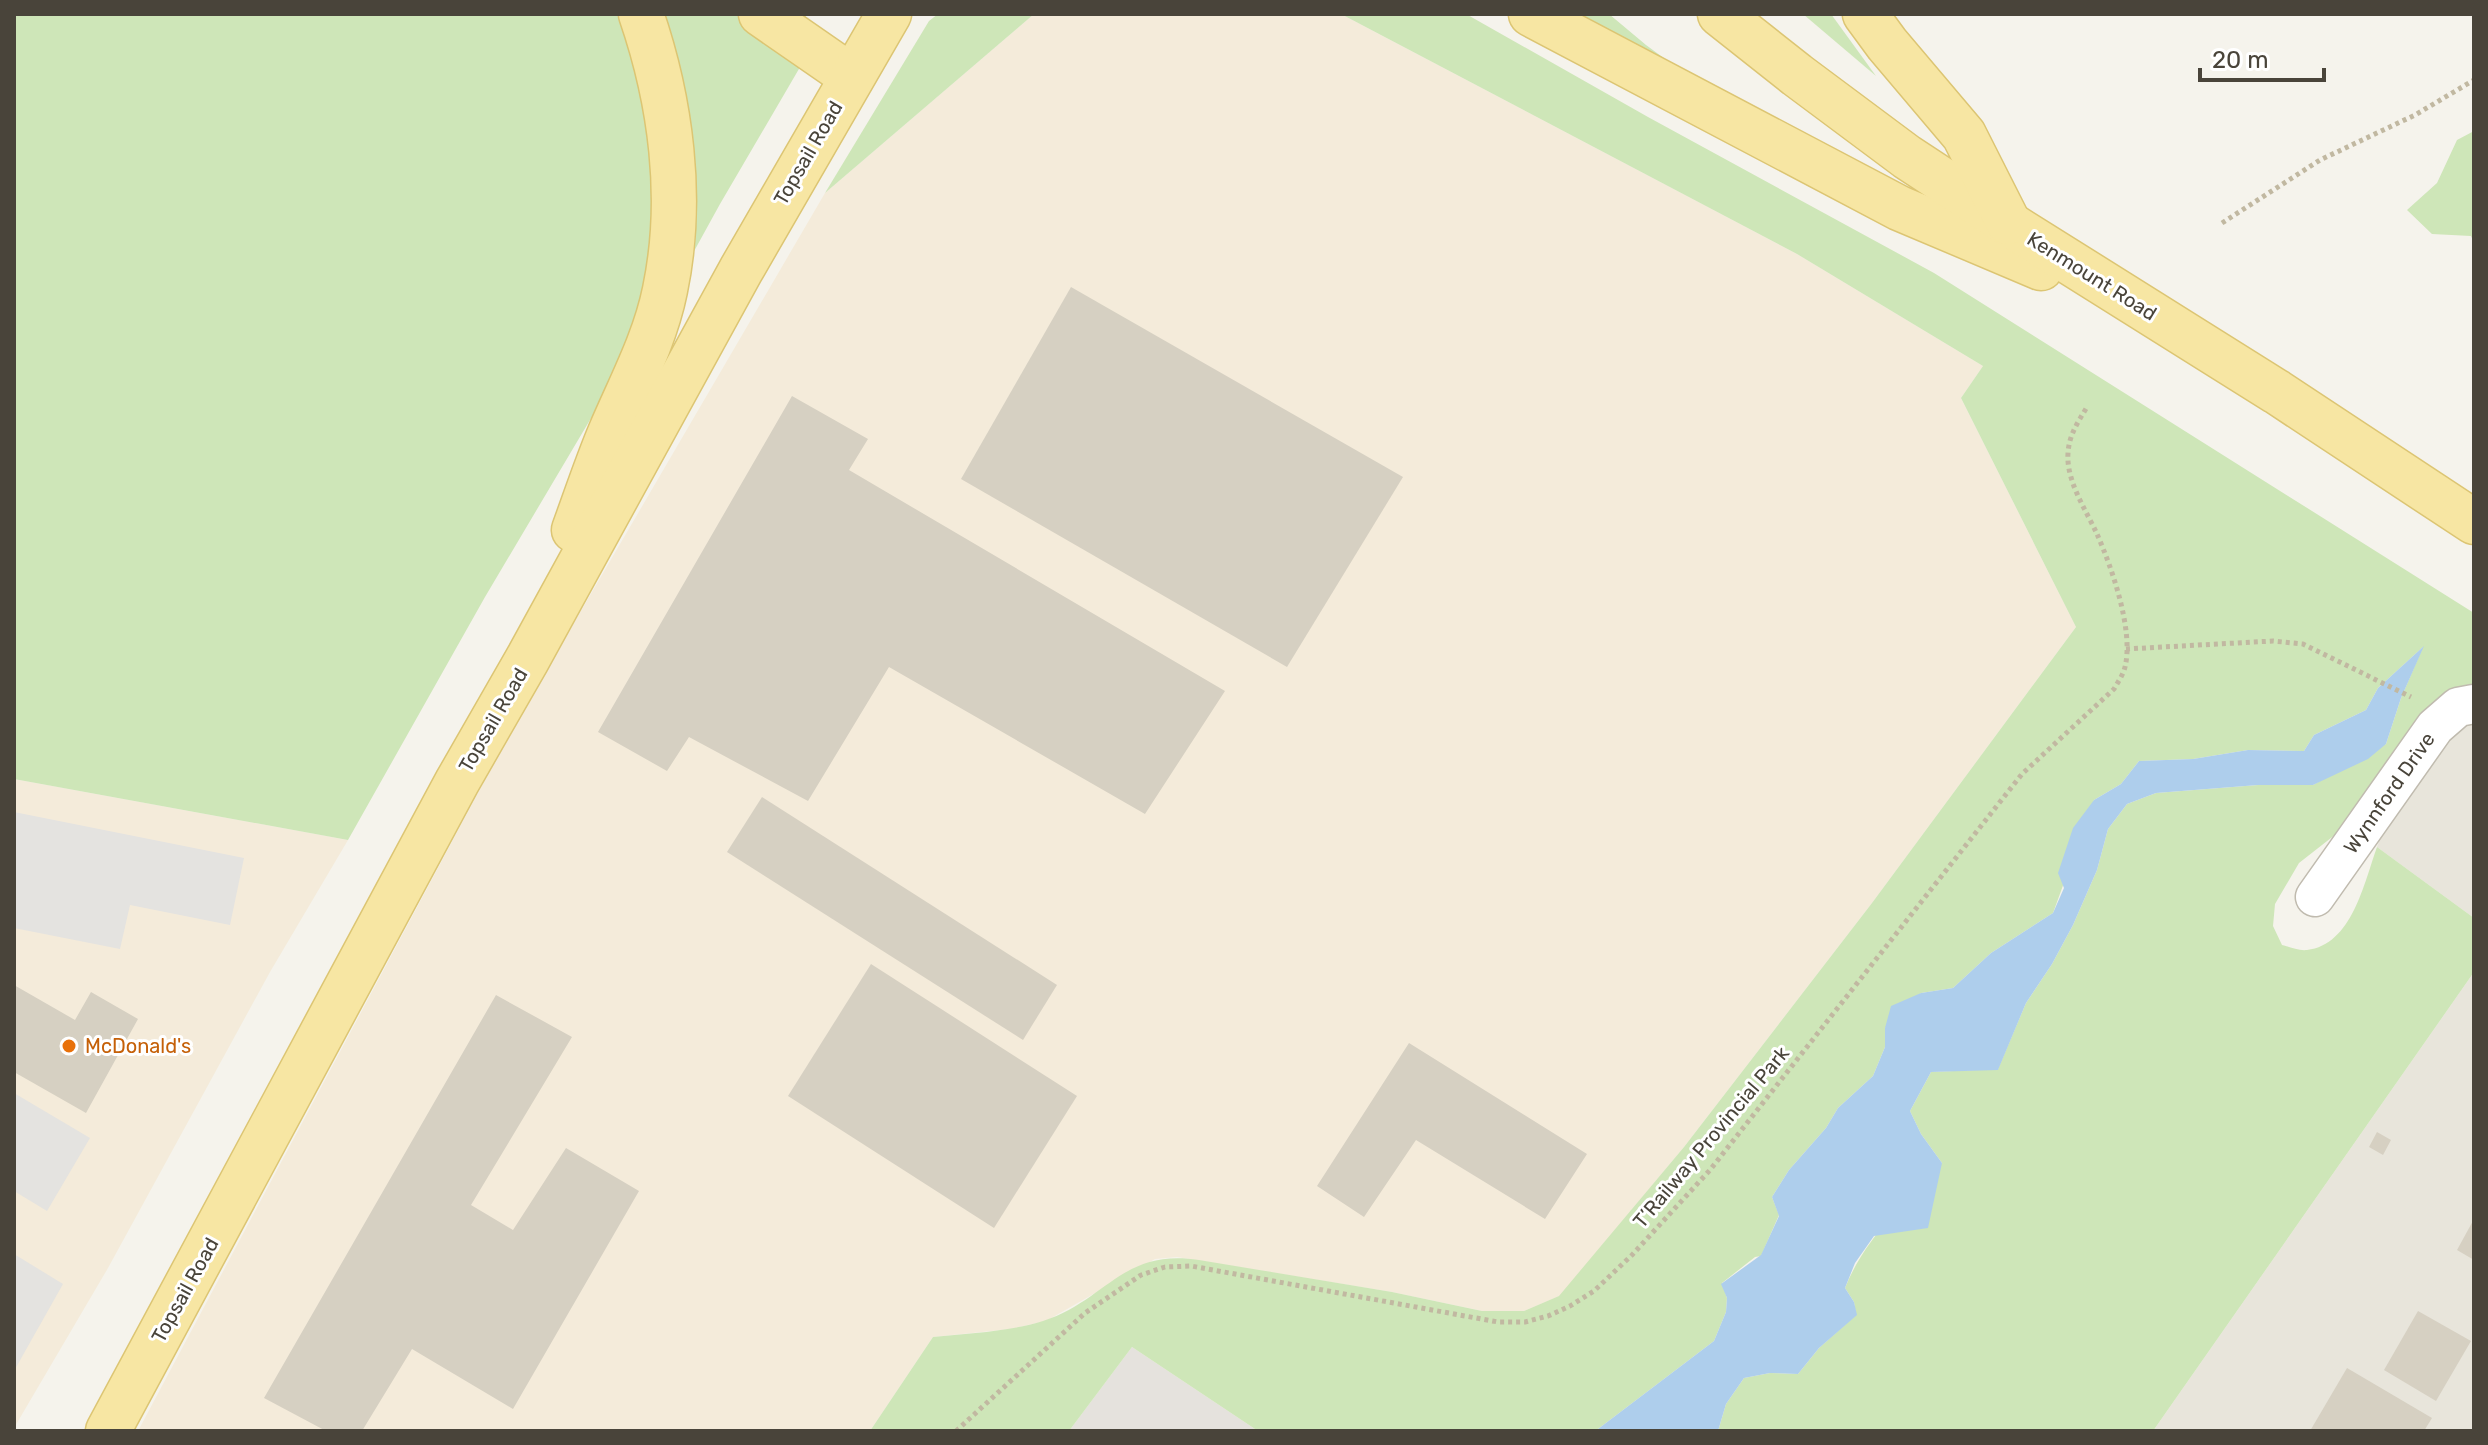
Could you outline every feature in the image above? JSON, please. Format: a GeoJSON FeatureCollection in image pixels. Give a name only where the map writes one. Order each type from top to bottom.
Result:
{"type":"FeatureCollection","features":[{"type":"Feature","properties":{"kind":"main road"},"geometry":{"type":"LineString","coordinates":[[527,660],[604,448],[653,331],[665,291],[673,206],[671,161],[661,80],[641,14]]}},
{"type":"Feature","properties":{"kind":"main road"},"geometry":{"type":"LineString","coordinates":[[761,14],[852,77]]}},
{"type":"Feature","properties":{"kind":"main road"},"geometry":{"type":"LineString","coordinates":[[1531,14],[1899,208],[2141,307]]}},
{"type":"Feature","properties":{"kind":"main road","name":"Kenmount Road"},"geometry":{"type":"LineString","coordinates":[[1720,14],[1907,157],[2277,392],[2474,522]]}},
{"type":"Feature","properties":{"kind":"main road"},"geometry":{"type":"LineString","coordinates":[[1865,14],[1964,135],[2009,224]]}},
{"type":"Feature","properties":{"kind":"main road","name":"Topsail Road"},"geometry":{"type":"LineString","coordinates":[[108,1431],[457,782],[741,270],[889,17]]}},
{"type":"Feature","properties":{"kind":"street","name":"Wynnford Drive"},"geometry":{"type":"LineString","coordinates":[[2315,897],[2435,727],[2458,707],[2474,704]]}},
{"type":"Feature","properties":{"kind":"path"},"geometry":{"type":"LineString","coordinates":[[2222,223],[2320,160],[2415,115],[2474,80]]}},
{"type":"Feature","properties":{"kind":"path","name":"T’Railway Provincial Park"},"geometry":{"type":"LineString","coordinates":[[956,1431],[1085,1313],[1141,1275],[1165,1267],[1191,1266],[1498,1322],[1525,1322],[1548,1316],[1594,1291],[1632,1255],[1710,1170],[2022,774],[2114,689],[2125,665],[2120,596],[2099,537],[2071,476],[2068,454],[2072,433],[2087,407]]}},
{"type":"Feature","properties":{"kind":"path"},"geometry":{"type":"LineString","coordinates":[[2126,649],[2273,641],[2303,644],[2371,675],[2412,698]]}},
{"type":"Feature","properties":{"kind":"shaded area"},"geometry":{"type":"Polygon","coordinates":[[[1034,14],[1341,14],[1797,254],[1983,366],[1961,398],[2076,627],[1872,903],[1684,1147],[1560,1296],[1524,1311],[1482,1311],[1392,1292],[1177,1257],[1155,1259],[1046,1321],[1011,1329],[933,1337],[870,1431],[138,1431],[512,729],[825,193],[1034,14]]]}},
{"type":"Feature","properties":{"kind":"shaded area"},"geometry":{"type":"Polygon","coordinates":[[[2474,717],[2474,918],[2377,847],[2388,817],[2438,741],[2474,717]]]}},
{"type":"Feature","properties":{"kind":"shaded area"},"geometry":{"type":"Polygon","coordinates":[[[14,779],[348,840],[270,972],[108,1268],[14,1428],[14,779]]]}},
{"type":"Feature","properties":{"kind":"shaded area"},"geometry":{"type":"Polygon","coordinates":[[[14,812],[244,858],[230,925],[130,905],[120,949],[14,928],[14,812]]]}},
{"type":"Feature","properties":{"kind":"shaded area"},"geometry":{"type":"Polygon","coordinates":[[[2474,972],[2474,1431],[2153,1431],[2474,972]]]}},
{"type":"Feature","properties":{"kind":"shaded area"},"geometry":{"type":"Polygon","coordinates":[[[14,1093],[90,1138],[47,1211],[14,1191],[14,1093]]]}},
{"type":"Feature","properties":{"kind":"shaded area"},"geometry":{"type":"Polygon","coordinates":[[[14,1254],[63,1284],[14,1371],[14,1254]]]}},
{"type":"Feature","properties":{"kind":"shaded area"},"geometry":{"type":"Polygon","coordinates":[[[1132,1347],[1258,1431],[1069,1431],[1132,1347]]]}},
{"type":"Feature","properties":{"kind":"green space"},"geometry":{"type":"Polygon","coordinates":[[[14,14],[621,14],[649,105],[656,250],[619,371],[485,597],[348,840],[14,779],[14,14]]]}},
{"type":"Feature","properties":{"kind":"green space"},"geometry":{"type":"Polygon","coordinates":[[[660,14],[804,14],[815,29],[810,50],[687,264],[660,14]]]}},
{"type":"Feature","properties":{"kind":"green space"},"geometry":{"type":"Polygon","coordinates":[[[938,14],[1034,14],[825,193],[929,21],[938,14]]]}},
{"type":"Feature","properties":{"kind":"green space"},"geometry":{"type":"Polygon","coordinates":[[[1341,14],[1466,14],[1934,273],[2474,613],[2474,690],[2345,827],[2299,863],[2275,904],[2273,926],[2282,945],[2298,949],[2322,946],[2335,937],[2354,910],[2377,847],[2474,918],[2474,972],[2153,1431],[1718,1431],[1726,1404],[1744,1378],[1770,1373],[1798,1374],[1819,1348],[1856,1315],[1854,1302],[1845,1288],[1853,1270],[1887,1221],[1942,1163],[1921,1134],[1910,1111],[1931,1072],[1998,1069],[2026,1003],[2073,925],[2097,870],[2108,829],[2127,804],[2156,793],[2258,785],[2313,785],[2386,744],[2423,647],[2378,688],[2366,710],[2314,735],[2304,751],[2248,750],[2193,759],[2139,761],[2121,784],[2094,800],[2053,913],[1991,953],[1953,988],[1921,993],[1885,1028],[1885,1047],[1873,1076],[1838,1108],[1826,1128],[1789,1170],[1772,1197],[1779,1215],[1761,1256],[1755,1257],[1722,1283],[1727,1298],[1726,1312],[1714,1341],[1599,1431],[1258,1431],[1132,1347],[1069,1431],[870,1431],[933,1337],[1003,1330],[1043,1321],[1065,1312],[1132,1269],[1151,1262],[1173,1258],[1199,1260],[1392,1292],[1482,1311],[1524,1311],[1559,1296],[1684,1147],[1872,903],[2076,627],[1961,398],[1983,366],[1797,254],[1341,14]]]}},
{"type":"Feature","properties":{"kind":"green space"},"geometry":{"type":"Polygon","coordinates":[[[1550,14],[1609,14],[1766,133],[1550,14]]]}},
{"type":"Feature","properties":{"kind":"green space"},"geometry":{"type":"Polygon","coordinates":[[[1803,14],[1831,14],[1876,76],[1803,14]]]}},
{"type":"Feature","properties":{"kind":"green space"},"geometry":{"type":"Polygon","coordinates":[[[2474,131],[2474,243],[2471,236],[2432,234],[2407,210],[2437,183],[2457,140],[2474,131]]]}},
{"type":"Feature","properties":{"kind":"water"},"geometry":{"type":"Polygon","coordinates":[[[2424,646],[2401,698],[2386,744],[2368,759],[2313,785],[2258,785],[2156,793],[2127,804],[2108,829],[2097,870],[2073,925],[2026,1003],[1998,1070],[1931,1072],[1910,1111],[1921,1134],[1942,1163],[1928,1228],[1874,1236],[1855,1263],[1845,1288],[1854,1302],[1857,1315],[1819,1348],[1798,1374],[1770,1373],[1744,1378],[1726,1404],[1718,1431],[1599,1431],[1714,1341],[1726,1312],[1727,1298],[1721,1284],[1761,1255],[1779,1216],[1772,1197],[1789,1170],[1826,1128],[1838,1108],[1873,1076],[1885,1047],[1885,1028],[1891,1006],[1921,993],[1953,988],[1991,953],[2053,913],[2064,888],[2058,873],[2073,828],[2094,800],[2121,784],[2139,761],[2193,759],[2248,750],[2304,751],[2314,735],[2366,710],[2378,688],[2424,646]]]}},
{"type":"Feature","properties":{"kind":"building"},"geometry":{"type":"Polygon","coordinates":[[[1071,287],[1403,477],[1287,667],[961,479],[1071,287]]]}},
{"type":"Feature","properties":{"kind":"building"},"geometry":{"type":"Polygon","coordinates":[[[792,396],[868,439],[849,470],[1225,691],[1145,814],[889,667],[808,801],[689,737],[667,771],[598,732],[792,396]]]}},
{"type":"Feature","properties":{"kind":"building"},"geometry":{"type":"Polygon","coordinates":[[[762,797],[1057,985],[1023,1040],[727,852],[762,797]]]}},
{"type":"Feature","properties":{"kind":"building"},"geometry":{"type":"Polygon","coordinates":[[[871,964],[1077,1096],[994,1228],[788,1096],[871,964]]]}},
{"type":"Feature","properties":{"kind":"building","name":"McDonald's"},"geometry":{"type":"Polygon","coordinates":[[[14,985],[75,1020],[91,992],[138,1019],[86,1113],[14,1072],[14,985]]]}},
{"type":"Feature","properties":{"kind":"building"},"geometry":{"type":"Polygon","coordinates":[[[496,995],[572,1037],[471,1205],[513,1230],[566,1148],[639,1191],[513,1409],[412,1349],[362,1431],[326,1431],[264,1398],[496,995]]]}},
{"type":"Feature","properties":{"kind":"building"},"geometry":{"type":"Polygon","coordinates":[[[1409,1043],[1587,1154],[1545,1219],[1416,1140],[1364,1217],[1317,1186],[1409,1043]]]}},
{"type":"Feature","properties":{"kind":"building"},"geometry":{"type":"Polygon","coordinates":[[[2377,1132],[2391,1140],[2383,1155],[2369,1147],[2377,1132]]]}},
{"type":"Feature","properties":{"kind":"building"},"geometry":{"type":"Polygon","coordinates":[[[2474,1219],[2474,1260],[2457,1250],[2474,1219]]]}},
{"type":"Feature","properties":{"kind":"building"},"geometry":{"type":"Polygon","coordinates":[[[2418,1311],[2471,1341],[2436,1401],[2384,1370],[2418,1311]]]}},
{"type":"Feature","properties":{"kind":"building"},"geometry":{"type":"Polygon","coordinates":[[[2347,1368],[2432,1418],[2424,1431],[2310,1431],[2347,1368]]]}},
{"type":"Feature","properties":{"kind":"place","name":"McDonald's"},"geometry":{"type":"Point","coordinates":[69,1046]}}]}
